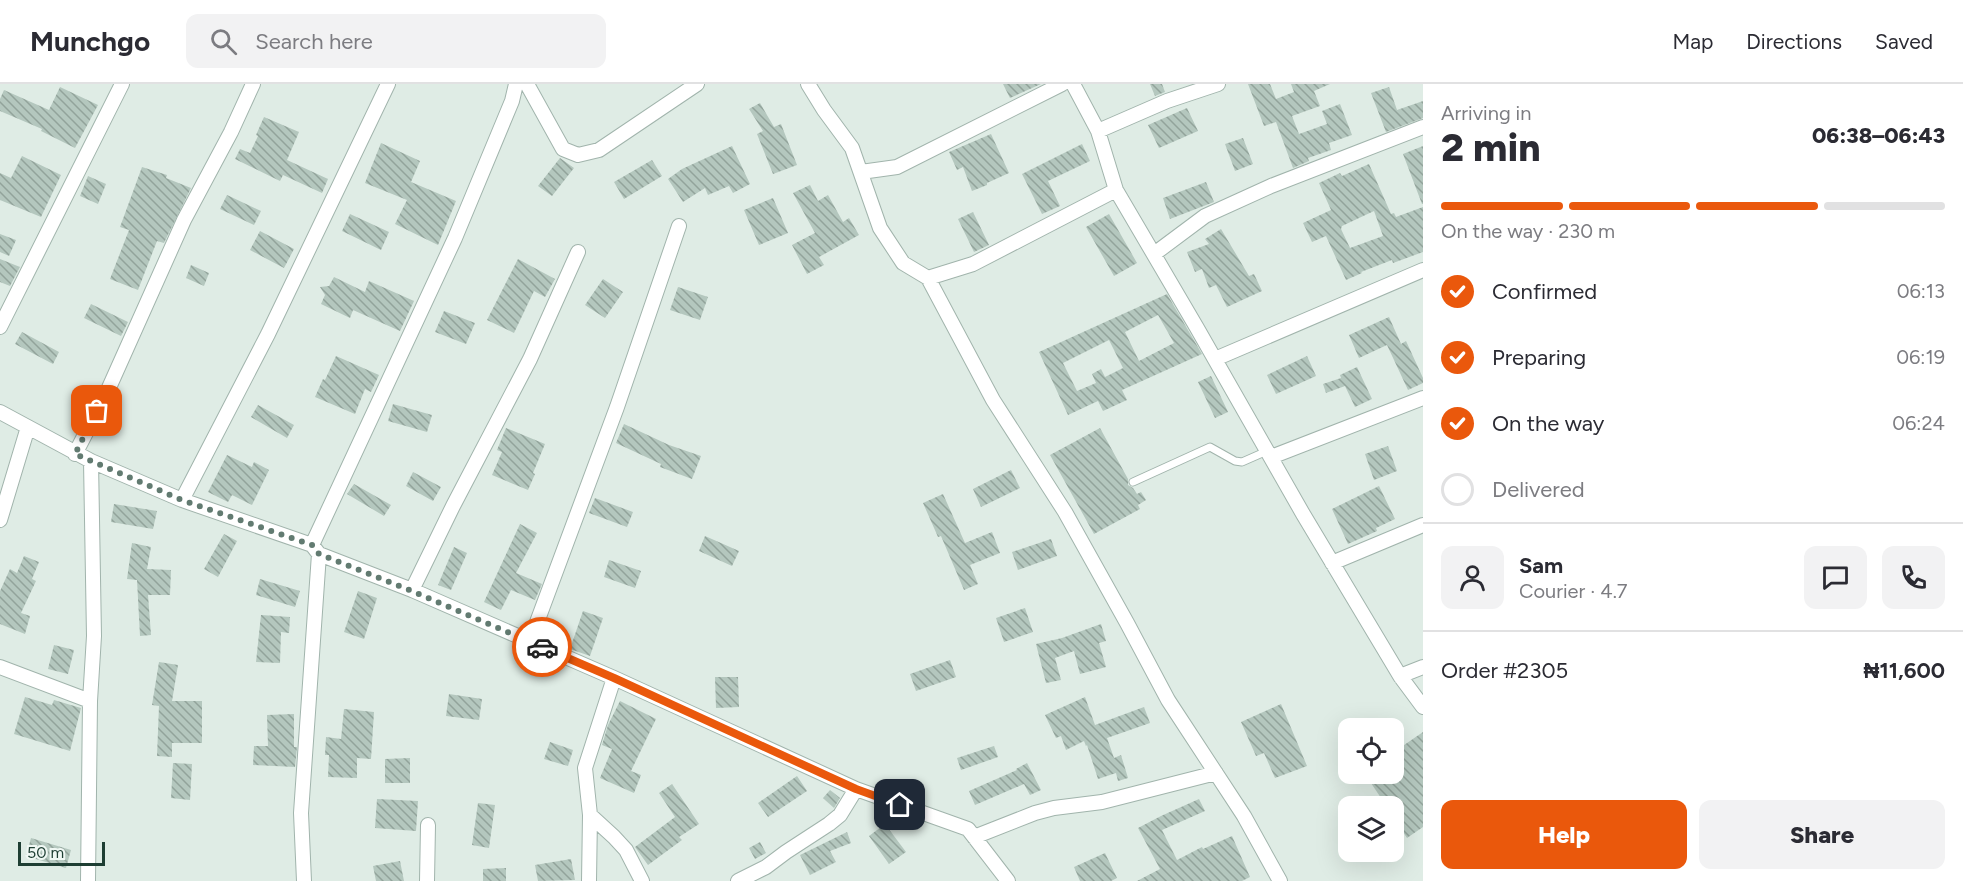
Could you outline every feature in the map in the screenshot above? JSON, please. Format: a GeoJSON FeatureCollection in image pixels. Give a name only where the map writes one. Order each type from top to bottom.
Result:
{"type":"FeatureCollection","features":[{"type":"Feature","properties":{"kind":"street"},"geometry":{"type":"LineString","coordinates":[[0,327],[122,84]]}},
{"type":"Feature","properties":{"kind":"street"},"geometry":{"type":"LineString","coordinates":[[75,454],[108,390],[184,220],[254,84]]}},
{"type":"Feature","properties":{"kind":"street"},"geometry":{"type":"LineString","coordinates":[[182,500],[268,334],[388,84]]}},
{"type":"Feature","properties":{"kind":"street"},"geometry":{"type":"LineString","coordinates":[[304,881],[301,813],[316,549],[455,238],[512,101],[516,84]]}},
{"type":"Feature","properties":{"kind":"street"},"geometry":{"type":"LineString","coordinates":[[527,84],[563,149],[579,155],[599,150],[697,84]]}},
{"type":"Feature","properties":{"kind":"street"},"geometry":{"type":"LineString","coordinates":[[808,84],[852,148],[880,228],[903,263],[928,278],[993,400],[1065,512],[1168,700],[1244,816],[1280,881]]}},
{"type":"Feature","properties":{"kind":"street"},"geometry":{"type":"LineString","coordinates":[[861,172],[897,167],[1062,84]]}},
{"type":"Feature","properties":{"kind":"street"},"geometry":{"type":"LineString","coordinates":[[1073,84],[1098,131],[1116,190],[1332,563],[1400,676],[1423,707]]}},
{"type":"Feature","properties":{"kind":"street"},"geometry":{"type":"LineString","coordinates":[[1098,131],[1167,101],[1218,84]]}},
{"type":"Feature","properties":{"kind":"street"},"geometry":{"type":"LineString","coordinates":[[1154,254],[1205,216],[1271,186],[1423,127]]}},
{"type":"Feature","properties":{"kind":"street"},"geometry":{"type":"LineString","coordinates":[[928,278],[973,264],[1116,190]]}},
{"type":"Feature","properties":{"kind":"street"},"geometry":{"type":"LineString","coordinates":[[530,641],[617,407],[679,226]]}},
{"type":"Feature","properties":{"kind":"street"},"geometry":{"type":"LineString","coordinates":[[412,591],[453,506],[530,359],[578,252]]}},
{"type":"Feature","properties":{"kind":"street"},"geometry":{"type":"LineString","coordinates":[[1215,359],[1423,270]]}},
{"type":"Feature","properties":{"kind":"street"},"geometry":{"type":"LineString","coordinates":[[1269,454],[1423,398]]}},
{"type":"Feature","properties":{"kind":"street"},"geometry":{"type":"LineString","coordinates":[[0,412],[91,461],[182,500],[316,549],[614,678],[856,789],[968,829],[1008,881]]}},
{"type":"Feature","properties":{"kind":"street"},"geometry":{"type":"LineString","coordinates":[[0,520],[28,426]]}},
{"type":"Feature","properties":{"kind":"street"},"geometry":{"type":"LineString","coordinates":[[88,881],[90,701],[94,636],[91,461]]}},
{"type":"Feature","properties":{"kind":"street"},"geometry":{"type":"LineString","coordinates":[[1332,563],[1423,525]]}},
{"type":"Feature","properties":{"kind":"street"},"geometry":{"type":"LineString","coordinates":[[0,667],[90,701]]}},
{"type":"Feature","properties":{"kind":"street"},"geometry":{"type":"LineString","coordinates":[[1400,676],[1423,667]]}},
{"type":"Feature","properties":{"kind":"street"},"geometry":{"type":"LineString","coordinates":[[589,881],[590,815],[585,768],[614,678]]}},
{"type":"Feature","properties":{"kind":"street"},"geometry":{"type":"LineString","coordinates":[[974,837],[1035,813],[1054,808],[1102,802],[1216,773]]}},
{"type":"Feature","properties":{"kind":"street"},"geometry":{"type":"LineString","coordinates":[[738,881],[766,867],[829,824],[840,815],[856,789]]}},
{"type":"Feature","properties":{"kind":"street"},"geometry":{"type":"LineString","coordinates":[[590,815],[626,850],[642,881]]}},
{"type":"Feature","properties":{"kind":"street"},"geometry":{"type":"LineString","coordinates":[[427,881],[428,825]]}},
{"type":"Feature","properties":{"kind":"lane"},"geometry":{"type":"LineString","coordinates":[[1133,482],[1210,447],[1235,461],[1242,462],[1269,454]]}},
{"type":"Feature","properties":{"kind":"building"},"geometry":{"type":"Polygon","coordinates":[[[1003,84],[1041,84],[1010,98],[1003,84]]]}},
{"type":"Feature","properties":{"kind":"building"},"geometry":{"type":"Polygon","coordinates":[[[1150,84],[1162,84],[1165,92],[1155,96],[1150,84]]]}},
{"type":"Feature","properties":{"kind":"building"},"geometry":{"type":"Polygon","coordinates":[[[1248,84],[1270,84],[1276,99],[1294,92],[1291,84],[1330,84],[1314,91],[1320,106],[1292,116],[1299,134],[1327,124],[1322,111],[1340,104],[1352,135],[1329,143],[1331,150],[1308,158],[1309,161],[1293,168],[1276,122],[1264,126],[1248,84]]]}},
{"type":"Feature","properties":{"kind":"building"},"geometry":{"type":"Polygon","coordinates":[[[60,87],[98,105],[75,148],[41,131],[42,129],[0,111],[0,99],[4,90],[49,110],[60,87]]]}},
{"type":"Feature","properties":{"kind":"building"},"geometry":{"type":"Polygon","coordinates":[[[1389,87],[1397,110],[1423,101],[1423,118],[1386,132],[1371,93],[1389,87]]]}},
{"type":"Feature","properties":{"kind":"building"},"geometry":{"type":"Polygon","coordinates":[[[760,103],[774,127],[781,124],[797,165],[773,174],[757,134],[763,131],[749,109],[760,103]]]}},
{"type":"Feature","properties":{"kind":"building"},"geometry":{"type":"Polygon","coordinates":[[[1187,108],[1198,131],[1159,148],[1148,125],[1187,108]]]}},
{"type":"Feature","properties":{"kind":"building"},"geometry":{"type":"Polygon","coordinates":[[[264,117],[299,132],[287,160],[328,179],[322,193],[283,175],[280,181],[235,159],[240,149],[250,153],[264,117]]]}},
{"type":"Feature","properties":{"kind":"building"},"geometry":{"type":"Polygon","coordinates":[[[991,134],[1009,173],[972,191],[963,167],[957,170],[949,152],[991,134]]]}},
{"type":"Feature","properties":{"kind":"building"},"geometry":{"type":"Polygon","coordinates":[[[1243,138],[1253,164],[1235,171],[1225,144],[1243,138]]]}},
{"type":"Feature","properties":{"kind":"building"},"geometry":{"type":"Polygon","coordinates":[[[381,143],[420,161],[411,182],[456,201],[438,245],[395,224],[407,200],[365,183],[381,143]]]}},
{"type":"Feature","properties":{"kind":"building"},"geometry":{"type":"Polygon","coordinates":[[[1082,144],[1090,161],[1048,181],[1060,206],[1042,214],[1022,174],[1082,144]]]}},
{"type":"Feature","properties":{"kind":"building"},"geometry":{"type":"Polygon","coordinates":[[[732,146],[750,184],[733,193],[729,186],[708,195],[705,188],[683,202],[668,179],[682,169],[732,146]]]}},
{"type":"Feature","properties":{"kind":"building"},"geometry":{"type":"Polygon","coordinates":[[[1423,146],[1423,204],[1422,204],[1403,154],[1423,146]]]}},
{"type":"Feature","properties":{"kind":"building"},"geometry":{"type":"Polygon","coordinates":[[[22,156],[61,175],[41,217],[0,200],[0,173],[11,178],[22,156]]]}},
{"type":"Feature","properties":{"kind":"building"},"geometry":{"type":"Polygon","coordinates":[[[560,158],[574,168],[552,196],[538,186],[560,158]]]}},
{"type":"Feature","properties":{"kind":"building"},"geometry":{"type":"Polygon","coordinates":[[[652,160],[662,176],[624,199],[614,182],[652,160]]]}},
{"type":"Feature","properties":{"kind":"building"},"geometry":{"type":"Polygon","coordinates":[[[1369,164],[1391,214],[1394,213],[1396,217],[1423,207],[1423,252],[1393,263],[1392,260],[1346,280],[1326,236],[1312,242],[1303,223],[1331,210],[1319,183],[1340,173],[1342,176],[1369,164]],[[1374,211],[1342,226],[1341,229],[1350,248],[1383,236],[1374,211]]]}},
{"type":"Feature","properties":{"kind":"building"},"geometry":{"type":"Polygon","coordinates":[[[142,167],[167,175],[166,178],[191,188],[164,243],[157,241],[138,290],[110,279],[129,230],[120,227],[142,167]]]}},
{"type":"Feature","properties":{"kind":"building"},"geometry":{"type":"Polygon","coordinates":[[[88,176],[106,184],[98,204],[80,196],[88,176]]]}},
{"type":"Feature","properties":{"kind":"building"},"geometry":{"type":"Polygon","coordinates":[[[1206,182],[1214,202],[1170,219],[1163,198],[1206,182]]]}},
{"type":"Feature","properties":{"kind":"building"},"geometry":{"type":"Polygon","coordinates":[[[810,185],[818,201],[828,195],[843,222],[849,218],[859,235],[819,257],[824,265],[807,274],[792,245],[815,233],[793,193],[810,185]]]}},
{"type":"Feature","properties":{"kind":"building"},"geometry":{"type":"Polygon","coordinates":[[[227,195],[261,211],[254,225],[220,209],[227,195]]]}},
{"type":"Feature","properties":{"kind":"building"},"geometry":{"type":"Polygon","coordinates":[[[773,198],[788,233],[759,245],[744,210],[773,198]]]}},
{"type":"Feature","properties":{"kind":"building"},"geometry":{"type":"Polygon","coordinates":[[[973,212],[989,245],[974,252],[958,219],[973,212]]]}},
{"type":"Feature","properties":{"kind":"building"},"geometry":{"type":"Polygon","coordinates":[[[350,214],[389,232],[381,250],[342,231],[350,214]]]}},
{"type":"Feature","properties":{"kind":"building"},"geometry":{"type":"Polygon","coordinates":[[[1109,214],[1137,263],[1114,276],[1086,227],[1109,214]]]}},
{"type":"Feature","properties":{"kind":"building"},"geometry":{"type":"Polygon","coordinates":[[[1221,229],[1249,276],[1254,274],[1262,291],[1227,307],[1216,285],[1209,288],[1202,269],[1195,272],[1187,252],[1209,244],[1205,239],[1221,229]]]}},
{"type":"Feature","properties":{"kind":"building"},"geometry":{"type":"Polygon","coordinates":[[[260,231],[294,249],[284,268],[250,250],[260,231]]]}},
{"type":"Feature","properties":{"kind":"building"},"geometry":{"type":"Polygon","coordinates":[[[0,234],[16,240],[9,256],[0,252],[0,234]]]}},
{"type":"Feature","properties":{"kind":"building"},"geometry":{"type":"Polygon","coordinates":[[[0,259],[20,267],[10,286],[0,282],[0,259]]]}},
{"type":"Feature","properties":{"kind":"building"},"geometry":{"type":"Polygon","coordinates":[[[518,259],[555,279],[545,297],[534,291],[514,333],[487,320],[518,259]]]}},
{"type":"Feature","properties":{"kind":"building"},"geometry":{"type":"Polygon","coordinates":[[[191,265],[209,273],[204,286],[186,278],[191,265]]]}},
{"type":"Feature","properties":{"kind":"building"},"geometry":{"type":"Polygon","coordinates":[[[334,277],[365,292],[369,281],[414,301],[400,331],[353,310],[350,318],[321,304],[325,295],[320,287],[329,286],[334,277]]]}},
{"type":"Feature","properties":{"kind":"building"},"geometry":{"type":"Polygon","coordinates":[[[603,279],[623,292],[605,318],[585,305],[603,279]]]}},
{"type":"Feature","properties":{"kind":"building"},"geometry":{"type":"Polygon","coordinates":[[[678,287],[708,297],[700,320],[670,310],[678,287]]]}},
{"type":"Feature","properties":{"kind":"building"},"geometry":{"type":"Polygon","coordinates":[[[1167,294],[1202,354],[1122,390],[1127,400],[1103,411],[1098,401],[1068,415],[1039,352],[1167,294]],[[1158,315],[1125,332],[1139,361],[1174,343],[1158,315]],[[1109,340],[1063,363],[1077,391],[1096,383],[1092,374],[1101,369],[1105,377],[1123,368],[1109,340]]]}},
{"type":"Feature","properties":{"kind":"building"},"geometry":{"type":"Polygon","coordinates":[[[91,304],[128,322],[121,336],[84,318],[91,304]]]}},
{"type":"Feature","properties":{"kind":"building"},"geometry":{"type":"Polygon","coordinates":[[[444,311],[475,323],[466,344],[435,332],[444,311]]]}},
{"type":"Feature","properties":{"kind":"building"},"geometry":{"type":"Polygon","coordinates":[[[1389,317],[1401,344],[1406,341],[1423,378],[1423,383],[1408,390],[1387,345],[1359,358],[1349,335],[1389,317]]]}},
{"type":"Feature","properties":{"kind":"building"},"geometry":{"type":"Polygon","coordinates":[[[22,332],[59,352],[53,364],[15,344],[22,332]]]}},
{"type":"Feature","properties":{"kind":"building"},"geometry":{"type":"Polygon","coordinates":[[[336,356],[379,375],[371,392],[365,389],[355,414],[315,397],[336,356]]]}},
{"type":"Feature","properties":{"kind":"building"},"geometry":{"type":"Polygon","coordinates":[[[1307,356],[1316,376],[1276,394],[1267,375],[1307,356]]]}},
{"type":"Feature","properties":{"kind":"building"},"geometry":{"type":"Polygon","coordinates":[[[1357,367],[1372,399],[1355,407],[1345,386],[1326,393],[1323,384],[1341,378],[1340,375],[1357,367]]]}},
{"type":"Feature","properties":{"kind":"building"},"geometry":{"type":"Polygon","coordinates":[[[1211,376],[1228,412],[1215,418],[1198,382],[1211,376]]]}},
{"type":"Feature","properties":{"kind":"building"},"geometry":{"type":"Polygon","coordinates":[[[393,404],[432,415],[427,432],[388,421],[393,404]]]}},
{"type":"Feature","properties":{"kind":"building"},"geometry":{"type":"Polygon","coordinates":[[[258,405],[294,425],[287,438],[251,417],[258,405]]]}},
{"type":"Feature","properties":{"kind":"building"},"geometry":{"type":"Polygon","coordinates":[[[624,424],[669,445],[701,456],[692,479],[660,467],[661,464],[616,443],[624,424]]]}},
{"type":"Feature","properties":{"kind":"building"},"geometry":{"type":"Polygon","coordinates":[[[506,428],[545,444],[528,490],[492,475],[502,452],[497,450],[506,428]]]}},
{"type":"Feature","properties":{"kind":"building"},"geometry":{"type":"Polygon","coordinates":[[[1100,428],[1128,479],[1128,485],[1137,494],[1141,492],[1146,500],[1138,505],[1140,509],[1094,534],[1050,455],[1100,428]]]}},
{"type":"Feature","properties":{"kind":"building"},"geometry":{"type":"Polygon","coordinates":[[[1388,446],[1397,471],[1374,480],[1365,454],[1388,446]]]}},
{"type":"Feature","properties":{"kind":"building"},"geometry":{"type":"Polygon","coordinates":[[[227,455],[252,467],[254,462],[269,470],[252,505],[232,495],[228,502],[208,492],[227,455]]]}},
{"type":"Feature","properties":{"kind":"building"},"geometry":{"type":"Polygon","coordinates":[[[1011,470],[1020,488],[981,507],[973,489],[1011,470]]]}},
{"type":"Feature","properties":{"kind":"building"},"geometry":{"type":"Polygon","coordinates":[[[413,472],[441,487],[433,501],[406,486],[413,472]]]}},
{"type":"Feature","properties":{"kind":"building"},"geometry":{"type":"Polygon","coordinates":[[[354,484],[391,505],[384,516],[347,494],[354,484]]]}},
{"type":"Feature","properties":{"kind":"building"},"geometry":{"type":"Polygon","coordinates":[[[1379,486],[1395,519],[1376,528],[1377,531],[1348,544],[1332,509],[1379,486]]]}},
{"type":"Feature","properties":{"kind":"building"},"geometry":{"type":"Polygon","coordinates":[[[943,494],[965,543],[992,532],[1000,553],[970,565],[978,584],[964,590],[941,536],[938,537],[923,503],[943,494]]]}},
{"type":"Feature","properties":{"kind":"building"},"geometry":{"type":"Polygon","coordinates":[[[595,498],[633,512],[627,527],[589,513],[595,498]]]}},
{"type":"Feature","properties":{"kind":"building"},"geometry":{"type":"Polygon","coordinates":[[[114,504],[157,511],[153,529],[111,522],[114,504]]]}},
{"type":"Feature","properties":{"kind":"building"},"geometry":{"type":"Polygon","coordinates":[[[520,524],[537,533],[516,573],[542,584],[535,600],[511,590],[501,610],[484,602],[520,524]]]}},
{"type":"Feature","properties":{"kind":"building"},"geometry":{"type":"Polygon","coordinates":[[[224,534],[237,541],[218,577],[204,569],[224,534]]]}},
{"type":"Feature","properties":{"kind":"building"},"geometry":{"type":"Polygon","coordinates":[[[705,536],[739,551],[732,566],[699,551],[705,536]]]}},
{"type":"Feature","properties":{"kind":"building"},"geometry":{"type":"Polygon","coordinates":[[[1051,539],[1057,556],[1018,570],[1012,552],[1051,539]]]}},
{"type":"Feature","properties":{"kind":"building"},"geometry":{"type":"Polygon","coordinates":[[[132,543],[151,547],[147,569],[171,570],[170,595],[148,595],[151,635],[140,636],[137,580],[127,579],[132,543]]]}},
{"type":"Feature","properties":{"kind":"building"},"geometry":{"type":"Polygon","coordinates":[[[454,547],[467,553],[451,590],[438,585],[454,547]]]}},
{"type":"Feature","properties":{"kind":"building"},"geometry":{"type":"Polygon","coordinates":[[[24,556],[39,562],[32,579],[36,581],[21,613],[30,616],[25,634],[0,624],[0,591],[10,569],[17,573],[24,556]]]}},
{"type":"Feature","properties":{"kind":"building"},"geometry":{"type":"Polygon","coordinates":[[[609,560],[641,571],[635,588],[604,577],[609,560]]]}},
{"type":"Feature","properties":{"kind":"building"},"geometry":{"type":"Polygon","coordinates":[[[260,579],[300,591],[295,607],[256,595],[260,579]]]}},
{"type":"Feature","properties":{"kind":"building"},"geometry":{"type":"Polygon","coordinates":[[[358,591],[377,598],[364,639],[344,632],[358,591]]]}},
{"type":"Feature","properties":{"kind":"building"},"geometry":{"type":"Polygon","coordinates":[[[1025,608],[1033,632],[1004,642],[996,618],[1025,608]]]}},
{"type":"Feature","properties":{"kind":"building"},"geometry":{"type":"Polygon","coordinates":[[[583,611],[603,618],[590,656],[570,649],[583,611]]]}},
{"type":"Feature","properties":{"kind":"building"},"geometry":{"type":"Polygon","coordinates":[[[261,615],[290,617],[289,633],[281,632],[280,663],[256,662],[261,615]]]}},
{"type":"Feature","properties":{"kind":"building"},"geometry":{"type":"Polygon","coordinates":[[[1101,624],[1106,641],[1099,643],[1106,667],[1080,674],[1074,651],[1055,658],[1061,680],[1046,683],[1036,644],[1062,638],[1101,624]]]}},
{"type":"Feature","properties":{"kind":"building"},"geometry":{"type":"Polygon","coordinates":[[[54,645],[74,650],[68,674],[48,669],[54,645]]]}},
{"type":"Feature","properties":{"kind":"building"},"geometry":{"type":"Polygon","coordinates":[[[950,660],[956,677],[916,691],[910,674],[950,660]]]}},
{"type":"Feature","properties":{"kind":"building"},"geometry":{"type":"Polygon","coordinates":[[[159,662],[178,665],[172,701],[202,701],[202,743],[172,743],[172,757],[157,756],[159,706],[152,705],[159,662]]]}},
{"type":"Feature","properties":{"kind":"building"},"geometry":{"type":"Polygon","coordinates":[[[715,677],[738,677],[739,707],[716,708],[715,677]]]}},
{"type":"Feature","properties":{"kind":"building"},"geometry":{"type":"Polygon","coordinates":[[[449,694],[482,699],[479,720],[446,716],[449,694]]]}},
{"type":"Feature","properties":{"kind":"building"},"geometry":{"type":"Polygon","coordinates":[[[25,697],[52,705],[54,700],[81,708],[70,751],[14,734],[25,697]]]}},
{"type":"Feature","properties":{"kind":"building"},"geometry":{"type":"Polygon","coordinates":[[[1085,697],[1095,725],[1144,707],[1150,723],[1107,738],[1114,758],[1121,755],[1128,778],[1118,781],[1116,773],[1098,779],[1084,741],[1066,750],[1061,736],[1056,738],[1045,715],[1085,697]]]}},
{"type":"Feature","properties":{"kind":"building"},"geometry":{"type":"Polygon","coordinates":[[[620,701],[656,719],[631,771],[641,775],[634,793],[600,778],[612,749],[602,745],[608,725],[620,701]]]}},
{"type":"Feature","properties":{"kind":"building"},"geometry":{"type":"Polygon","coordinates":[[[1281,704],[1307,766],[1275,778],[1264,753],[1256,756],[1241,722],[1281,704]]]}},
{"type":"Feature","properties":{"kind":"building"},"geometry":{"type":"Polygon","coordinates":[[[344,709],[374,712],[371,759],[357,758],[357,778],[328,777],[329,755],[325,755],[326,737],[341,739],[344,709]]]}},
{"type":"Feature","properties":{"kind":"building"},"geometry":{"type":"Polygon","coordinates":[[[294,714],[294,747],[297,747],[295,767],[253,765],[254,746],[268,746],[267,715],[294,714]]]}},
{"type":"Feature","properties":{"kind":"building"},"geometry":{"type":"Polygon","coordinates":[[[1423,732],[1423,827],[1407,838],[1404,833],[1404,796],[1380,796],[1372,784],[1404,784],[1404,745],[1423,732]]]}},
{"type":"Feature","properties":{"kind":"building"},"geometry":{"type":"Polygon","coordinates":[[[550,742],[573,750],[568,766],[544,759],[550,742]]]}},
{"type":"Feature","properties":{"kind":"building"},"geometry":{"type":"Polygon","coordinates":[[[994,746],[998,757],[961,770],[957,758],[994,746]]]}},
{"type":"Feature","properties":{"kind":"building"},"geometry":{"type":"Polygon","coordinates":[[[410,758],[410,783],[385,783],[385,759],[410,758]]]}},
{"type":"Feature","properties":{"kind":"building"},"geometry":{"type":"Polygon","coordinates":[[[173,763],[192,764],[190,800],[171,798],[173,763]]]}},
{"type":"Feature","properties":{"kind":"building"},"geometry":{"type":"Polygon","coordinates":[[[1027,763],[1041,790],[1030,795],[1024,784],[975,805],[969,791],[1017,770],[1027,763]]]}},
{"type":"Feature","properties":{"kind":"building"},"geometry":{"type":"Polygon","coordinates":[[[797,776],[807,791],[768,817],[758,803],[797,776]]]}},
{"type":"Feature","properties":{"kind":"building"},"geometry":{"type":"Polygon","coordinates":[[[672,784],[699,824],[679,837],[682,840],[648,865],[635,847],[675,817],[659,793],[672,784]]]}},
{"type":"Feature","properties":{"kind":"building"},"geometry":{"type":"Polygon","coordinates":[[[830,790],[840,798],[834,808],[823,798],[830,790]]]}},
{"type":"Feature","properties":{"kind":"building"},"geometry":{"type":"Polygon","coordinates":[[[377,799],[418,801],[416,831],[375,828],[377,799]]]}},
{"type":"Feature","properties":{"kind":"building"},"geometry":{"type":"Polygon","coordinates":[[[1199,799],[1205,811],[1162,830],[1177,860],[1202,847],[1203,849],[1232,836],[1250,877],[1242,881],[1137,881],[1160,869],[1138,828],[1199,799]]]}},
{"type":"Feature","properties":{"kind":"building"},"geometry":{"type":"Polygon","coordinates":[[[478,803],[495,805],[489,848],[472,845],[478,803]]]}},
{"type":"Feature","properties":{"kind":"building"},"geometry":{"type":"Polygon","coordinates":[[[885,824],[906,852],[889,864],[869,836],[885,824]]]}},
{"type":"Feature","properties":{"kind":"building"},"geometry":{"type":"Polygon","coordinates":[[[847,832],[851,843],[830,851],[836,862],[810,875],[800,855],[847,832]]]}},
{"type":"Feature","properties":{"kind":"building"},"geometry":{"type":"Polygon","coordinates":[[[31,838],[71,850],[66,868],[26,856],[31,838]]]}},
{"type":"Feature","properties":{"kind":"building"},"geometry":{"type":"Polygon","coordinates":[[[760,842],[766,853],[755,859],[749,848],[760,842]]]}},
{"type":"Feature","properties":{"kind":"building"},"geometry":{"type":"Polygon","coordinates":[[[1105,853],[1117,878],[1111,881],[1080,881],[1074,867],[1105,853]]]}},
{"type":"Feature","properties":{"kind":"building"},"geometry":{"type":"Polygon","coordinates":[[[571,859],[575,880],[538,881],[535,865],[571,859]]]}},
{"type":"Feature","properties":{"kind":"building"},"geometry":{"type":"Polygon","coordinates":[[[400,861],[404,881],[376,881],[373,866],[400,861]]]}},
{"type":"Feature","properties":{"kind":"building"},"geometry":{"type":"Polygon","coordinates":[[[506,868],[506,881],[483,881],[483,869],[506,868]]]}},
{"type":"Feature","properties":{"kind":"way so far"},"geometry":{"type":"LineString","coordinates":[[97,411],[75,454],[182,500],[312,545],[319,554],[542,647]]}},
{"type":"Feature","properties":{"kind":"route"},"geometry":{"type":"LineString","coordinates":[[542,647],[856,789],[900,805]]}}]}
